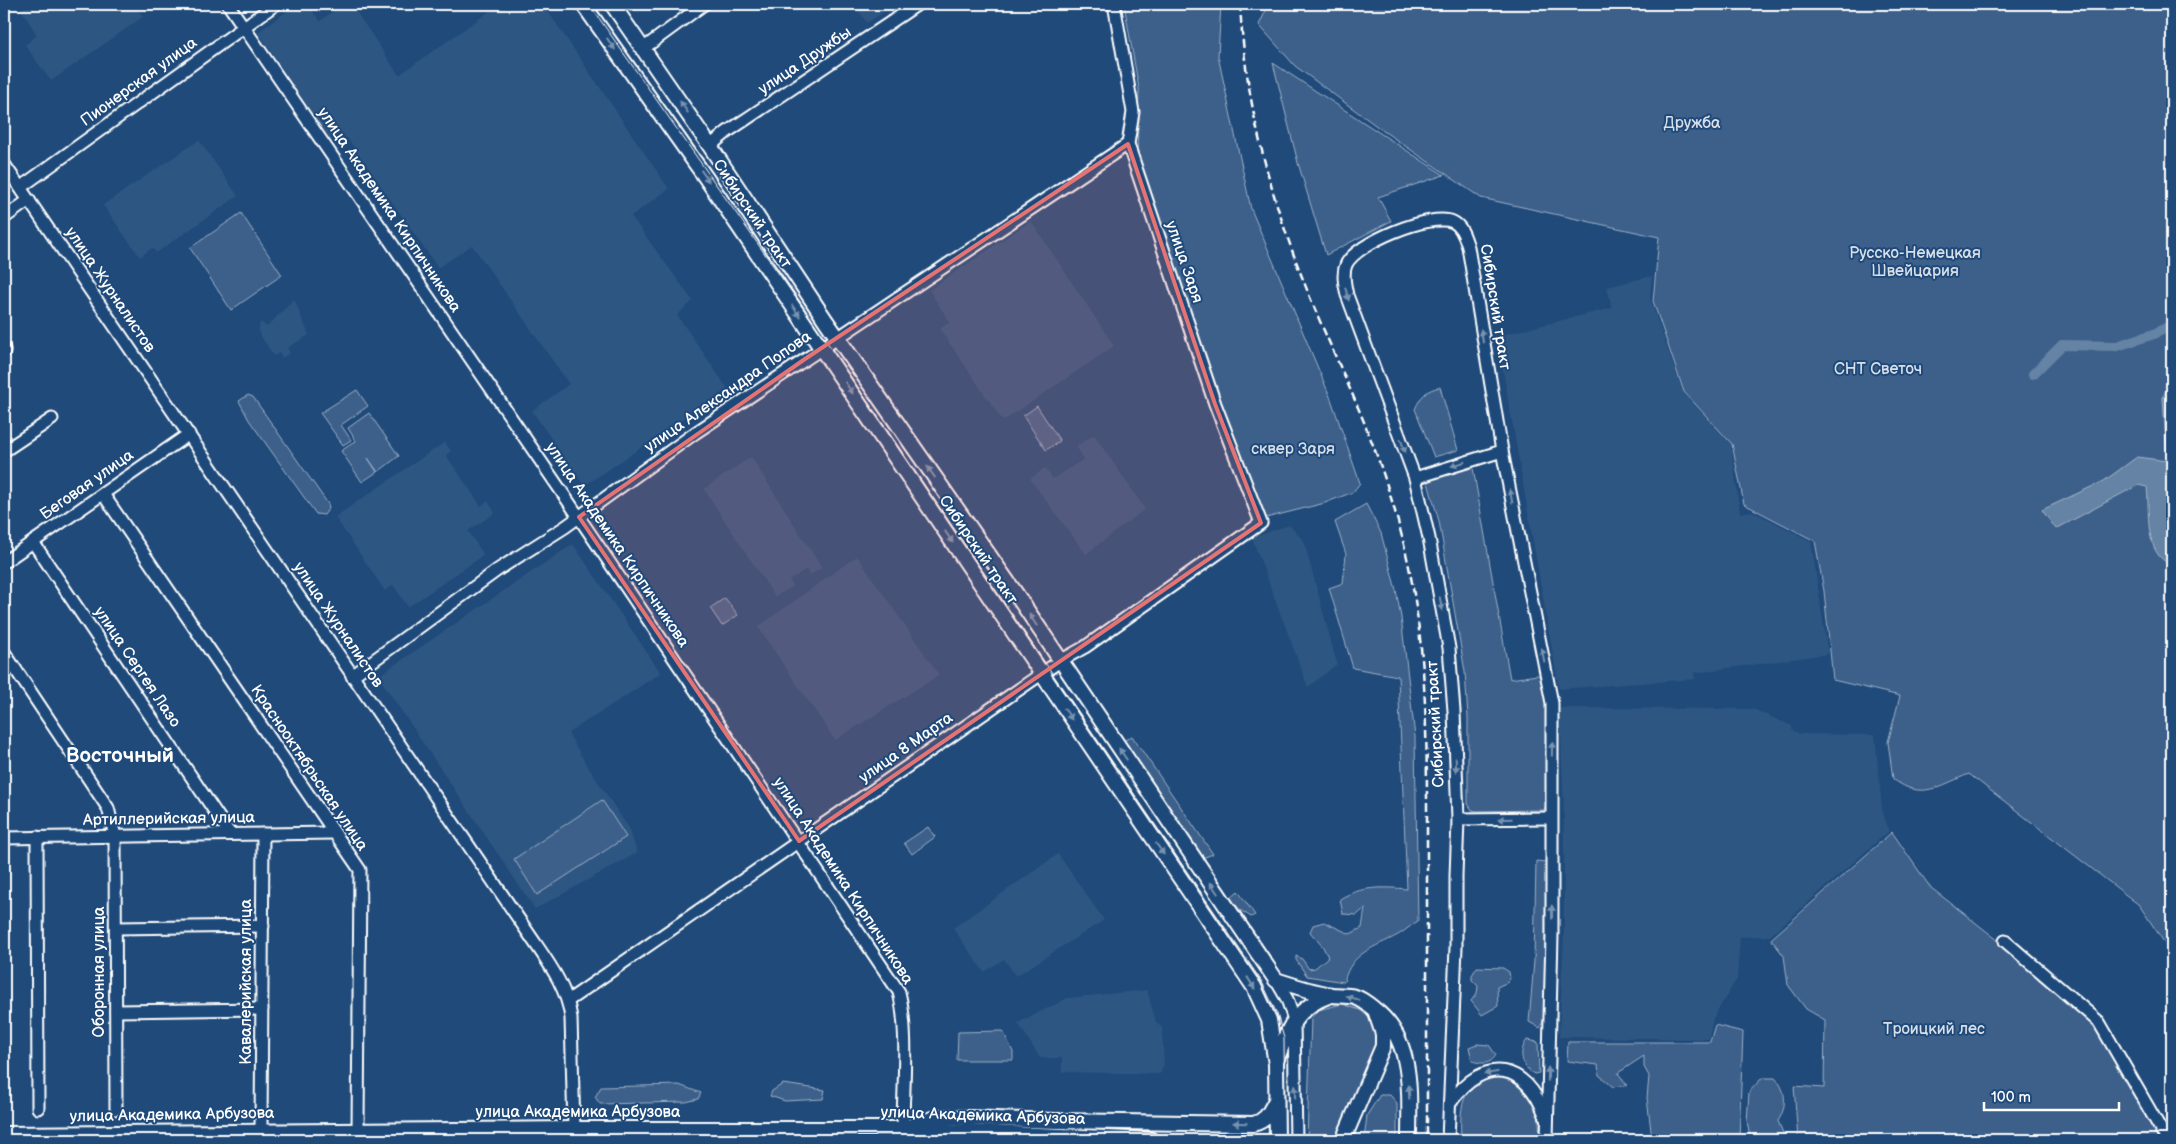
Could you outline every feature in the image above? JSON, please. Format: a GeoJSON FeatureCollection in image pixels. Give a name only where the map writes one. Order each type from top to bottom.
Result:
{"type":"FeatureCollection","features":[{"type":"Feature","properties":{"kind":"main road","name":"Сибирский тракт"},"geometry":{"type":"LineString","coordinates":[[583,4],[706,178],[1254,987],[1269,1020],[1276,1064],[1277,1140]]}},
{"type":"Feature","properties":{"kind":"main road","name":"Сибирский тракт"},"geometry":{"type":"LineString","coordinates":[[612,4],[644,48],[837,336],[1276,980]]}},
{"type":"Feature","properties":{"kind":"main road"},"geometry":{"type":"LineString","coordinates":[[1276,980],[1331,995],[1355,997],[1385,1017],[1400,1041],[1406,1061],[1409,1090],[1409,1140]]}},
{"type":"Feature","properties":{"kind":"main road"},"geometry":{"type":"LineString","coordinates":[[1276,1064],[1284,1038],[1294,1020],[1308,1006],[1331,995]]}},
{"type":"Feature","properties":{"kind":"main road"},"geometry":{"type":"LineString","coordinates":[[1345,1140],[1346,1133],[1383,1046],[1382,1028],[1373,1008]]}},
{"type":"Feature","properties":{"kind":"main road"},"geometry":{"type":"LineString","coordinates":[[903,1129],[938,1117],[1038,1121],[1253,1124],[1262,1122],[1276,1099]]}},
{"type":"Feature","properties":{"kind":"main road","name":"улица Академика Арбузова"},"geometry":{"type":"LineString","coordinates":[[4,1134],[358,1130],[903,1129],[1151,1140]]}},
{"type":"Feature","properties":{"kind":"street","name":"улица Академика Кирпичникова"},"geometry":{"type":"LineString","coordinates":[[228,4],[580,517],[899,992],[903,1026],[903,1129]]}},
{"type":"Feature","properties":{"kind":"street","name":"Пионерская улица"},"geometry":{"type":"LineString","coordinates":[[21,187],[276,4]]}},
{"type":"Feature","properties":{"kind":"street"},"geometry":{"type":"LineString","coordinates":[[644,48],[704,4]]}},
{"type":"Feature","properties":{"kind":"street","name":"улица Дружбы"},"geometry":{"type":"LineString","coordinates":[[710,146],[727,132],[918,4]]}},
{"type":"Feature","properties":{"kind":"street","name":"улица Заря"},"geometry":{"type":"LineString","coordinates":[[1114,4],[1133,112],[1128,144],[1215,404],[1261,523]]}},
{"type":"Feature","properties":{"kind":"street","name":"улица Александра Попова"},"geometry":{"type":"LineString","coordinates":[[352,676],[500,569],[580,517],[695,433],[837,336],[1128,144]]}},
{"type":"Feature","properties":{"kind":"street","name":"улица Журналистов"},"geometry":{"type":"LineString","coordinates":[[4,164],[562,985],[569,1000],[571,1018],[574,1129]]}},
{"type":"Feature","properties":{"kind":"street"},"geometry":{"type":"LineString","coordinates":[[4,218],[30,200]]}},
{"type":"Feature","properties":{"kind":"street","name":"Сибирский тракт"},"geometry":{"type":"LineString","coordinates":[[1448,1140],[1451,1102],[1458,819],[1454,712],[1449,648],[1429,538],[1414,478],[1347,296],[1344,282],[1345,265],[1358,250],[1404,226],[1445,219],[1455,222],[1464,232],[1468,247],[1502,451],[1552,703],[1552,943],[1547,1140]]}},
{"type":"Feature","properties":{"kind":"street"},"geometry":{"type":"LineString","coordinates":[[4,451],[52,419]]}},
{"type":"Feature","properties":{"kind":"street","name":"Беговая улица"},"geometry":{"type":"LineString","coordinates":[[4,562],[189,434]]}},
{"type":"Feature","properties":{"kind":"street"},"geometry":{"type":"LineString","coordinates":[[1414,478],[1502,451]]}},
{"type":"Feature","properties":{"kind":"street","name":"Краснооктябрьская улица"},"geometry":{"type":"LineString","coordinates":[[103,494],[360,870],[358,1130]]}},
{"type":"Feature","properties":{"kind":"street","name":"улица 8 Марта"},"geometry":{"type":"LineString","coordinates":[[569,1000],[1060,661],[1085,647],[1261,523]]}},
{"type":"Feature","properties":{"kind":"street","name":"улица Сергея Лазо"},"geometry":{"type":"LineString","coordinates":[[33,542],[230,834]]}},
{"type":"Feature","properties":{"kind":"street","name":"Оборонная улица"},"geometry":{"type":"LineString","coordinates":[[4,652],[108,808],[116,836],[116,1109]]}},
{"type":"Feature","properties":{"kind":"street"},"geometry":{"type":"LineString","coordinates":[[1458,819],[1551,818]]}},
{"type":"Feature","properties":{"kind":"street","name":"Артиллерийская улица"},"geometry":{"type":"LineString","coordinates":[[4,838],[334,832]]}},
{"type":"Feature","properties":{"kind":"street","name":"Кавалерийская улица"},"geometry":{"type":"LineString","coordinates":[[261,1131],[263,834]]}},
{"type":"Feature","properties":{"kind":"street"},"geometry":{"type":"LineString","coordinates":[[37,837],[38,1108]]}},
{"type":"Feature","properties":{"kind":"street"},"geometry":{"type":"LineString","coordinates":[[116,928],[263,926]]}},
{"type":"Feature","properties":{"kind":"street"},"geometry":{"type":"LineString","coordinates":[[2005,941],[2099,1022],[2167,1140]]}},
{"type":"Feature","properties":{"kind":"street","name":"Сибирский тракт"},"geometry":{"type":"LineString","coordinates":[[1276,980],[1287,999],[1294,1020],[1296,1140]]}},
{"type":"Feature","properties":{"kind":"street"},"geometry":{"type":"LineString","coordinates":[[116,1011],[262,1009]]}},
{"type":"Feature","properties":{"kind":"street"},"geometry":{"type":"LineString","coordinates":[[1451,1102],[1465,1085],[1475,1077],[1489,1072],[1504,1071],[1517,1076],[1530,1086],[1540,1101],[1547,1122]]}},
{"type":"Feature","properties":{"kind":"highlighted area"},"geometry":{"type":"Polygon","coordinates":[[[1128,144],[1215,404],[1261,523],[799,841],[579,517],[805,359],[1128,144]]]}},
{"type":"Feature","properties":{"kind":"shaded area"},"geometry":{"type":"Polygon","coordinates":[[[28,4],[134,4],[143,17],[51,81],[25,45],[37,35],[21,9],[28,4]]]}},
{"type":"Feature","properties":{"kind":"shaded area"},"geometry":{"type":"Polygon","coordinates":[[[297,4],[316,4],[310,8],[320,21],[343,4],[351,4],[399,75],[500,4],[507,10],[543,4],[669,189],[631,216],[693,301],[677,315],[728,389],[584,486],[532,411],[569,384],[472,245],[438,268],[348,139],[339,131],[329,139],[258,32],[297,4]]]}},
{"type":"Feature","properties":{"kind":"shaded area"},"geometry":{"type":"Polygon","coordinates":[[[854,4],[896,4],[867,23],[854,4]]]}},
{"type":"Feature","properties":{"kind":"shaded area"},"geometry":{"type":"Polygon","coordinates":[[[199,140],[238,196],[156,253],[152,248],[140,257],[103,205],[199,140]]]}},
{"type":"Feature","properties":{"kind":"shaded area"},"geometry":{"type":"Polygon","coordinates":[[[1031,221],[1114,346],[1003,421],[940,329],[950,322],[929,290],[1031,221]]]}},
{"type":"Feature","properties":{"kind":"shaded area"},"geometry":{"type":"Polygon","coordinates":[[[1652,276],[1650,299],[1683,393],[1731,444],[1740,513],[1752,511],[1811,541],[1828,654],[1694,673],[1695,679],[1559,689],[1497,336],[1612,308],[1607,287],[1652,276]]]}},
{"type":"Feature","properties":{"kind":"shaded area"},"geometry":{"type":"Polygon","coordinates":[[[294,299],[309,335],[287,348],[290,353],[282,358],[279,353],[274,356],[259,333],[259,325],[261,322],[267,327],[294,299]]]}},
{"type":"Feature","properties":{"kind":"shaded area"},"geometry":{"type":"Polygon","coordinates":[[[2172,373],[2172,565],[2163,560],[2156,552],[2152,542],[2147,487],[2138,485],[2056,529],[2042,510],[2104,481],[2137,457],[2167,461],[2163,398],[2172,373]]]}},
{"type":"Feature","properties":{"kind":"shaded area"},"geometry":{"type":"Polygon","coordinates":[[[1094,435],[1145,509],[1086,554],[1030,479],[1045,468],[1053,479],[1084,459],[1076,446],[1094,435]]]}},
{"type":"Feature","properties":{"kind":"shaded area"},"geometry":{"type":"Polygon","coordinates":[[[445,442],[451,451],[446,455],[481,506],[488,501],[495,513],[468,531],[484,555],[408,607],[393,585],[385,591],[335,517],[445,442]]]}},
{"type":"Feature","properties":{"kind":"shaded area"},"geometry":{"type":"Polygon","coordinates":[[[751,457],[822,568],[810,575],[806,569],[789,580],[793,586],[775,597],[704,489],[751,457]]]}},
{"type":"Feature","properties":{"kind":"shaded area"},"geometry":{"type":"Polygon","coordinates":[[[1289,525],[1304,541],[1337,664],[1308,687],[1252,538],[1289,525]]]}},
{"type":"Feature","properties":{"kind":"shaded area"},"geometry":{"type":"Polygon","coordinates":[[[573,544],[661,673],[568,733],[630,830],[637,853],[535,909],[378,676],[573,544]]]}},
{"type":"Feature","properties":{"kind":"shaded area"},"geometry":{"type":"Polygon","coordinates":[[[857,556],[939,675],[835,740],[758,627],[857,556]]]}},
{"type":"Feature","properties":{"kind":"shaded area"},"geometry":{"type":"Polygon","coordinates":[[[1560,708],[1753,709],[1792,726],[1792,730],[1800,734],[1875,735],[1882,809],[1889,831],[1770,936],[1740,937],[1737,979],[1713,1018],[1709,1039],[1559,1037],[1564,935],[1564,817],[1560,708]]]}},
{"type":"Feature","properties":{"kind":"shaded area"},"geometry":{"type":"Polygon","coordinates":[[[1058,854],[1104,920],[1016,976],[1004,959],[984,972],[953,928],[1058,854]]]}},
{"type":"Feature","properties":{"kind":"shaded area"},"geometry":{"type":"Polygon","coordinates":[[[1147,990],[1156,1022],[1162,1028],[1164,1064],[1160,1074],[1062,1072],[1062,1058],[1040,1058],[1018,1023],[1068,998],[1147,990]]]}},
{"type":"Feature","properties":{"kind":"green space","name":"сквер Заря"},"geometry":{"type":"Polygon","coordinates":[[[1124,4],[1221,4],[1218,56],[1251,209],[1331,399],[1360,483],[1353,492],[1325,503],[1262,519],[1137,157],[1139,89],[1124,4]]]}},
{"type":"Feature","properties":{"kind":"green space","name":"Русско-Немецкая Швейцария"},"geometry":{"type":"Polygon","coordinates":[[[1269,4],[2172,4],[2172,954],[2139,905],[1969,774],[1939,787],[1922,790],[1903,786],[1893,779],[1888,742],[1900,696],[1833,680],[1824,591],[1815,541],[1744,504],[1732,444],[1684,392],[1653,301],[1659,237],[1481,198],[1382,130],[1295,66],[1259,25],[1269,4]]]}},
{"type":"Feature","properties":{"kind":"green space"},"geometry":{"type":"Polygon","coordinates":[[[1273,63],[1444,175],[1378,197],[1391,221],[1326,255],[1298,163],[1273,63]]]}},
{"type":"Feature","properties":{"kind":"green space"},"geometry":{"type":"Polygon","coordinates":[[[241,213],[282,275],[231,310],[190,248],[241,213]]]}},
{"type":"Feature","properties":{"kind":"green space"},"geometry":{"type":"Polygon","coordinates":[[[1440,387],[1458,450],[1434,457],[1415,409],[1424,394],[1440,387]]]}},
{"type":"Feature","properties":{"kind":"green space"},"geometry":{"type":"Polygon","coordinates":[[[357,390],[368,406],[341,425],[351,440],[343,445],[320,413],[357,390]]]}},
{"type":"Feature","properties":{"kind":"green space"},"geometry":{"type":"Polygon","coordinates":[[[248,395],[253,397],[328,504],[329,508],[324,515],[316,514],[249,420],[239,401],[248,395]]]}},
{"type":"Feature","properties":{"kind":"green space"},"geometry":{"type":"Polygon","coordinates":[[[1037,406],[1060,441],[1046,450],[1023,416],[1037,406]]]}},
{"type":"Feature","properties":{"kind":"green space"},"geometry":{"type":"Polygon","coordinates":[[[369,413],[399,456],[378,472],[368,458],[377,472],[362,482],[341,451],[356,441],[348,428],[369,413]]]}},
{"type":"Feature","properties":{"kind":"green space"},"geometry":{"type":"Polygon","coordinates":[[[1472,462],[1510,679],[1541,676],[1547,710],[1547,802],[1544,810],[1476,811],[1472,810],[1468,804],[1468,718],[1465,672],[1439,521],[1428,483],[1429,479],[1472,462]]]}},
{"type":"Feature","properties":{"kind":"green space"},"geometry":{"type":"Polygon","coordinates":[[[1366,504],[1381,533],[1401,617],[1415,737],[1418,921],[1398,935],[1358,957],[1347,972],[1344,982],[1307,976],[1296,960],[1296,956],[1302,959],[1309,969],[1315,968],[1328,957],[1323,947],[1310,932],[1313,925],[1324,922],[1350,934],[1362,928],[1365,908],[1357,915],[1343,914],[1340,899],[1364,890],[1381,888],[1407,889],[1398,676],[1353,668],[1329,588],[1343,583],[1346,554],[1335,522],[1366,504]]]}},
{"type":"Feature","properties":{"kind":"green space"},"geometry":{"type":"Polygon","coordinates":[[[725,598],[738,615],[722,626],[710,608],[725,598]]]}},
{"type":"Feature","properties":{"kind":"green space"},"geometry":{"type":"Polygon","coordinates":[[[1132,736],[1213,854],[1205,857],[1200,855],[1123,741],[1132,736]]]}},
{"type":"Feature","properties":{"kind":"green space"},"geometry":{"type":"Polygon","coordinates":[[[602,800],[626,837],[537,895],[514,859],[602,800]]]}},
{"type":"Feature","properties":{"kind":"green space"},"geometry":{"type":"Polygon","coordinates":[[[928,827],[935,837],[912,854],[904,843],[928,827]]]}},
{"type":"Feature","properties":{"kind":"green space","name":"Троицкий лес"},"geometry":{"type":"Polygon","coordinates":[[[1892,832],[1930,887],[1999,941],[2094,1022],[2160,1137],[2158,1140],[1798,1140],[1794,1086],[1824,1088],[1825,1020],[1806,1009],[1788,985],[1784,956],[1771,939],[1892,832]]]}},
{"type":"Feature","properties":{"kind":"green space"},"geometry":{"type":"Polygon","coordinates":[[[1536,861],[1546,862],[1544,1019],[1540,1028],[1529,1022],[1534,961],[1536,861]]]}},
{"type":"Feature","properties":{"kind":"green space"},"geometry":{"type":"Polygon","coordinates":[[[1238,891],[1255,915],[1251,917],[1240,910],[1230,898],[1238,891]]]}},
{"type":"Feature","properties":{"kind":"green space"},"geometry":{"type":"Polygon","coordinates":[[[1477,967],[1503,968],[1509,972],[1510,978],[1508,982],[1497,987],[1498,1006],[1482,1015],[1471,1001],[1477,993],[1478,986],[1472,980],[1472,975],[1477,967]]]}},
{"type":"Feature","properties":{"kind":"green space"},"geometry":{"type":"Polygon","coordinates":[[[1342,1004],[1360,1010],[1371,1019],[1378,1043],[1337,1140],[1307,1140],[1311,1018],[1318,1010],[1342,1004]]]}},
{"type":"Feature","properties":{"kind":"green space"},"geometry":{"type":"Polygon","coordinates":[[[1715,1025],[1743,1032],[1739,1140],[1652,1139],[1647,1098],[1649,1076],[1644,1067],[1644,1056],[1618,1073],[1627,1085],[1613,1087],[1599,1075],[1598,1065],[1567,1061],[1568,1042],[1710,1042],[1715,1025]]]}},
{"type":"Feature","properties":{"kind":"green space"},"geometry":{"type":"Polygon","coordinates":[[[1003,1031],[1013,1052],[1013,1060],[957,1060],[958,1032],[1003,1031]]]}},
{"type":"Feature","properties":{"kind":"green space"},"geometry":{"type":"Polygon","coordinates":[[[1527,1040],[1538,1042],[1539,1073],[1534,1074],[1530,1071],[1522,1059],[1522,1049],[1527,1040]]]}},
{"type":"Feature","properties":{"kind":"green space"},"geometry":{"type":"Polygon","coordinates":[[[1477,1044],[1489,1045],[1496,1055],[1491,1061],[1480,1063],[1472,1061],[1469,1047],[1477,1044]]]}},
{"type":"Feature","properties":{"kind":"green space"},"geometry":{"type":"Polygon","coordinates":[[[1496,1076],[1514,1078],[1538,1105],[1540,1140],[1461,1140],[1461,1118],[1464,1099],[1475,1085],[1496,1076]]]}},
{"type":"Feature","properties":{"kind":"green space"},"geometry":{"type":"Polygon","coordinates":[[[1762,1078],[1775,1078],[1784,1093],[1783,1110],[1778,1121],[1783,1133],[1782,1140],[1752,1140],[1750,1138],[1747,1121],[1749,1092],[1762,1078]]]}},
{"type":"Feature","properties":{"kind":"green space"},"geometry":{"type":"Polygon","coordinates":[[[783,1084],[825,1090],[823,1099],[785,1101],[770,1096],[772,1091],[783,1084]]]}},
{"type":"Feature","properties":{"kind":"green space"},"geometry":{"type":"Polygon","coordinates":[[[679,1085],[701,1093],[698,1099],[686,1102],[600,1104],[595,1097],[601,1087],[679,1085]]]}},
{"type":"Feature","properties":{"kind":"green space"},"geometry":{"type":"Polygon","coordinates":[[[1380,1095],[1390,1095],[1397,1103],[1397,1140],[1364,1140],[1367,1115],[1380,1095]]]}},
{"type":"Feature","properties":{"kind":"waterway"},"geometry":{"type":"LineString","coordinates":[[2033,374],[2062,345],[2117,346],[2154,334],[2172,325]]}},
{"type":"Feature","properties":{"kind":"tram line"},"geometry":{"type":"LineString","coordinates":[[589,4],[836,355],[1262,982],[1277,1014],[1284,1038],[1285,1140]]}},
{"type":"Feature","properties":{"kind":"railway"},"geometry":{"type":"LineString","coordinates":[[1240,4],[1247,75],[1253,111],[1280,215],[1304,282],[1379,460],[1401,532],[1415,602],[1423,672],[1426,742],[1427,1140]]}},
{"type":"Feature","properties":{"kind":"district","name":"Восточный"},"geometry":{"type":"Point","coordinates":[120,755]}},
{"type":"Feature","properties":{"kind":"park label","name":"Дружба"},"geometry":{"type":"Point","coordinates":[1692,123]}},
{"type":"Feature","properties":{"kind":"park label","name":"СНТ Светоч"},"geometry":{"type":"Point","coordinates":[1878,369]}}]}
